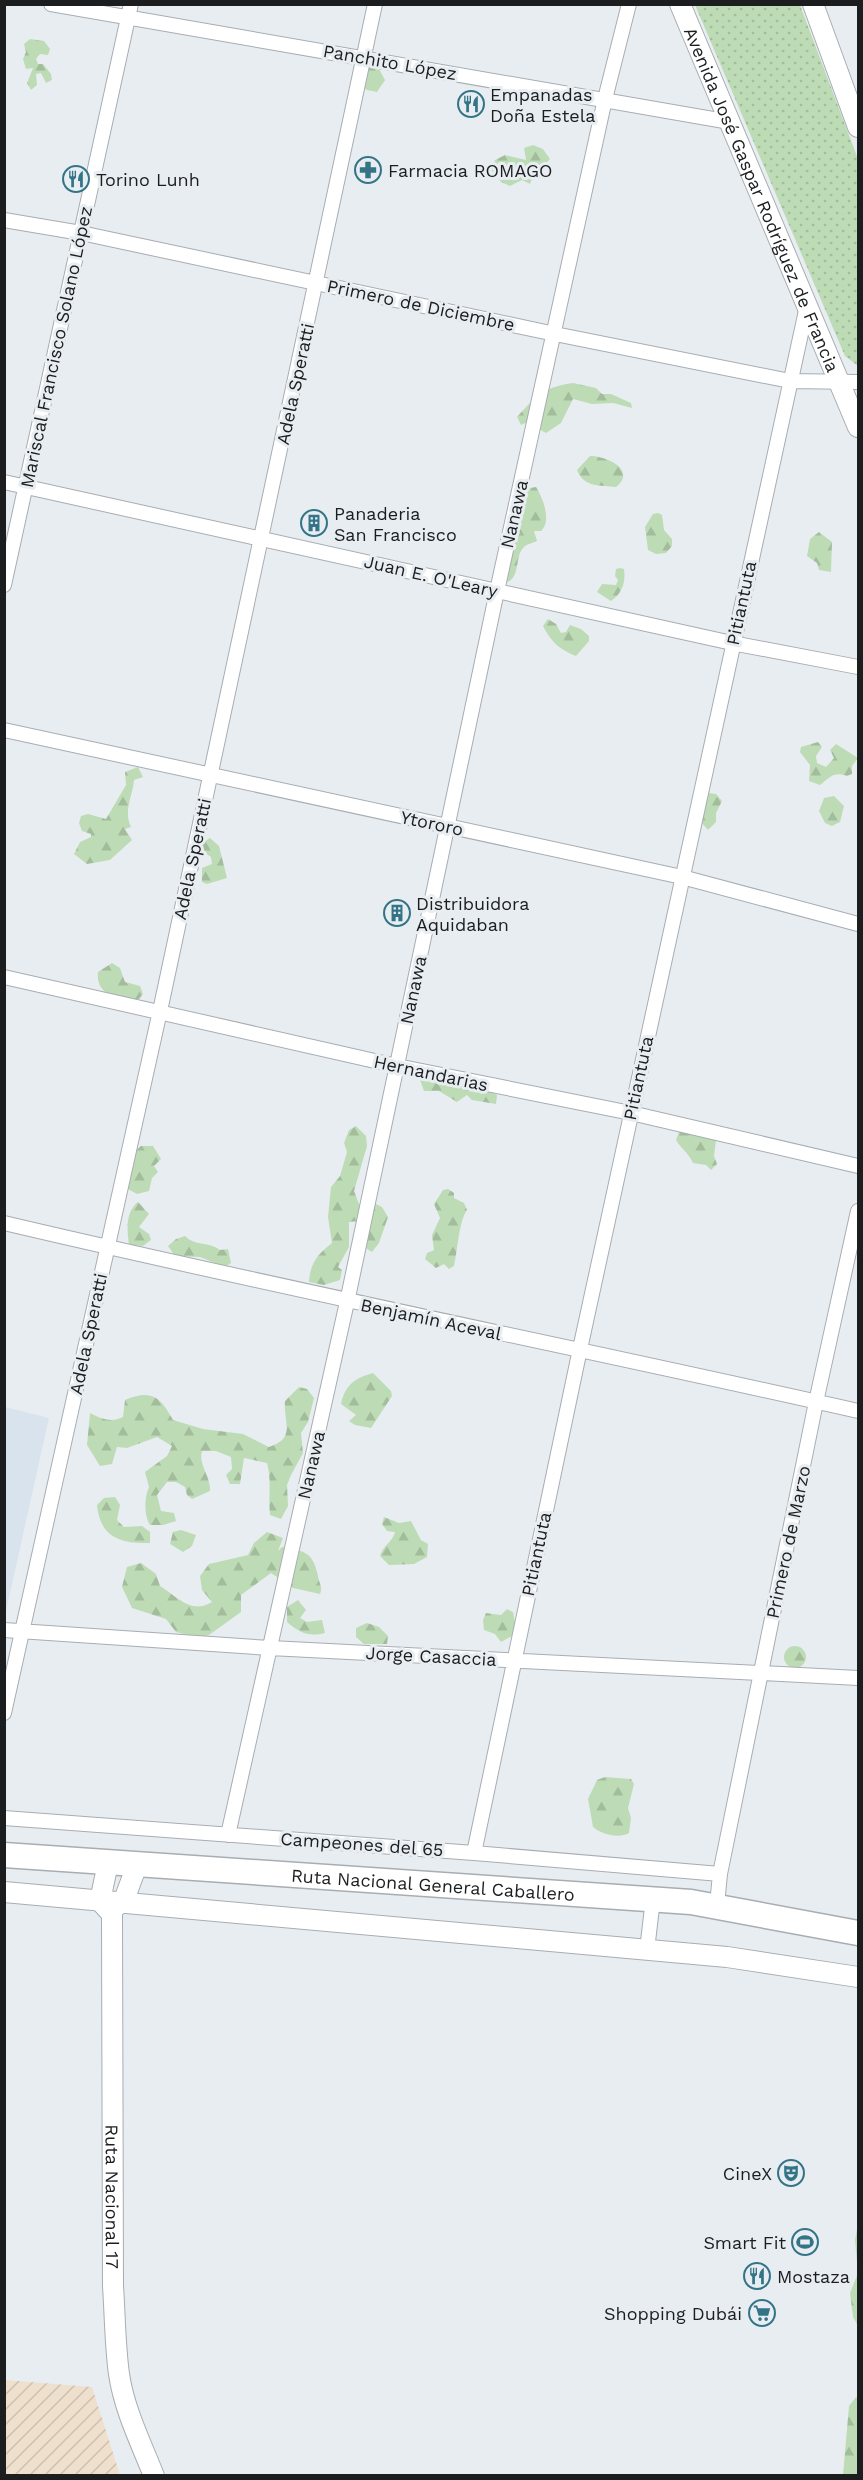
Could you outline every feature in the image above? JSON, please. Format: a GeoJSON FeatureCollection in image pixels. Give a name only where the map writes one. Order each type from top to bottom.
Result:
{"type":"FeatureCollection","features":[{"type":"Feature","properties":{"kind":"highway","name":"Ruta Nacional General Caballero"},"geometry":{"type":"LineString","coordinates":[[4,1855],[717,1905],[858,1934]]}},
{"type":"Feature","properties":{"kind":"street","name":"Panchito López"},"geometry":{"type":"LineString","coordinates":[[51,4],[129,11],[363,57],[730,122]]}},
{"type":"Feature","properties":{"kind":"street","name":"Adela Speratti"},"geometry":{"type":"LineString","coordinates":[[4,1713],[160,1011],[375,4]]}},
{"type":"Feature","properties":{"kind":"street","name":"Nanawa"},"geometry":{"type":"LineString","coordinates":[[228,1835],[347,1302],[497,591],[605,99],[629,4]]}},
{"type":"Feature","properties":{"kind":"street","name":"Avenida José Gaspar Rodríguez de Francia"},"geometry":{"type":"LineString","coordinates":[[680,4],[807,305],[849,381],[858,427]]}},
{"type":"Feature","properties":{"kind":"street"},"geometry":{"type":"LineString","coordinates":[[813,4],[858,127]]}},
{"type":"Feature","properties":{"kind":"street","name":"Mariscal Francisco Solano López"},"geometry":{"type":"LineString","coordinates":[[4,585],[129,11]]}},
{"type":"Feature","properties":{"kind":"street","name":"Primero de Diciembre"},"geometry":{"type":"LineString","coordinates":[[4,220],[81,233],[555,334],[790,381],[849,381]]}},
{"type":"Feature","properties":{"kind":"street","name":"Pitiantuta"},"geometry":{"type":"LineString","coordinates":[[474,1852],[580,1349],[807,305]]}},
{"type":"Feature","properties":{"kind":"street","name":"Juan E. O'Leary"},"geometry":{"type":"LineString","coordinates":[[4,482],[732,643],[858,667]]}},
{"type":"Feature","properties":{"kind":"street","name":"Ytororo"},"geometry":{"type":"LineString","coordinates":[[4,730],[682,877],[858,924]]}},
{"type":"Feature","properties":{"kind":"street","name":"Hernandarias"},"geometry":{"type":"LineString","coordinates":[[4,976],[397,1066],[631,1113],[858,1166]]}},
{"type":"Feature","properties":{"kind":"street","name":"Primero de Marzo"},"geometry":{"type":"LineString","coordinates":[[717,1905],[720,1874],[816,1402],[858,1211]]}},
{"type":"Feature","properties":{"kind":"street","name":"Benjamín Aceval"},"geometry":{"type":"LineString","coordinates":[[4,1223],[347,1302],[580,1349],[858,1411]]}},
{"type":"Feature","properties":{"kind":"street","name":"Jorge Casaccia"},"geometry":{"type":"LineString","coordinates":[[4,1630],[270,1648],[858,1678]]}},
{"type":"Feature","properties":{"kind":"street","name":"Campeones del 65"},"geometry":{"type":"LineString","coordinates":[[4,1818],[474,1852],[720,1874]]}},
{"type":"Feature","properties":{"kind":"street","name":"Ruta Nacional 17"},"geometry":{"type":"LineString","coordinates":[[108,1863],[113,2286],[117,2353],[125,2400],[154,2475]]}},
{"type":"Feature","properties":{"kind":"street","name":"Ruta Nacional 17"},"geometry":{"type":"LineString","coordinates":[[110,1905],[124,1900],[137,1865]]}},
{"type":"Feature","properties":{"kind":"street"},"geometry":{"type":"LineString","coordinates":[[4,1892],[110,1905],[732,1958],[858,1977]]}},
{"type":"Feature","properties":{"kind":"street"},"geometry":{"type":"LineString","coordinates":[[647,1950],[652,1899]]}},
{"type":"Feature","properties":{"kind":"shaded area"},"geometry":{"type":"Polygon","coordinates":[[[5,1407],[49,1418],[5,1616],[4,1615],[5,1407]]]}},
{"type":"Feature","properties":{"kind":"shaded area"},"geometry":{"type":"Polygon","coordinates":[[[5,2380],[92,2387],[120,2475],[5,2475],[5,2380]]]}},
{"type":"Feature","properties":{"kind":"green space"},"geometry":{"type":"Polygon","coordinates":[[[695,5],[800,5],[858,159],[858,366],[845,356],[695,5]]]}},
{"type":"Feature","properties":{"kind":"green space"},"geometry":{"type":"Polygon","coordinates":[[[30,39],[44,41],[50,49],[48,55],[40,54],[36,59],[38,64],[43,64],[51,74],[52,80],[46,83],[41,73],[36,74],[37,85],[31,90],[27,83],[33,68],[26,69],[23,59],[26,52],[24,44],[30,39]]]}},
{"type":"Feature","properties":{"kind":"green space"},"geometry":{"type":"Polygon","coordinates":[[[367,64],[379,69],[385,80],[377,92],[367,90],[360,84],[367,64]]]}},
{"type":"Feature","properties":{"kind":"green space"},"geometry":{"type":"Polygon","coordinates":[[[533,145],[543,149],[550,159],[544,166],[537,167],[530,184],[522,180],[510,186],[501,182],[492,171],[495,160],[505,155],[526,160],[524,148],[533,145]]]}},
{"type":"Feature","properties":{"kind":"green space"},"geometry":{"type":"Polygon","coordinates":[[[573,383],[596,388],[602,394],[611,394],[631,403],[632,408],[613,403],[592,404],[573,399],[561,423],[546,433],[537,428],[534,419],[521,425],[517,417],[542,393],[573,383]]]}},
{"type":"Feature","properties":{"kind":"green space"},"geometry":{"type":"Polygon","coordinates":[[[590,456],[604,458],[617,465],[623,475],[622,481],[616,487],[593,485],[584,480],[577,470],[590,456]]]}},
{"type":"Feature","properties":{"kind":"green space"},"geometry":{"type":"Polygon","coordinates":[[[536,487],[544,503],[546,521],[541,531],[534,531],[537,541],[525,546],[521,551],[515,575],[508,582],[503,577],[524,495],[530,488],[536,487]]]}},
{"type":"Feature","properties":{"kind":"green space"},"geometry":{"type":"Polygon","coordinates":[[[653,514],[662,515],[664,530],[672,539],[672,546],[666,553],[656,554],[648,550],[645,527],[653,514]]]}},
{"type":"Feature","properties":{"kind":"green space"},"geometry":{"type":"Polygon","coordinates":[[[819,532],[832,542],[831,572],[819,570],[817,563],[807,556],[810,539],[819,532]]]}},
{"type":"Feature","properties":{"kind":"green space"},"geometry":{"type":"Polygon","coordinates":[[[616,569],[624,569],[624,583],[618,595],[611,601],[597,592],[602,584],[616,585],[618,580],[615,576],[616,569]]]}},
{"type":"Feature","properties":{"kind":"green space"},"geometry":{"type":"Polygon","coordinates":[[[548,619],[556,624],[561,633],[566,632],[570,625],[581,629],[589,636],[589,641],[576,656],[565,651],[556,645],[543,626],[548,619]]]}},
{"type":"Feature","properties":{"kind":"green space"},"geometry":{"type":"Polygon","coordinates":[[[818,742],[822,747],[816,756],[817,763],[826,767],[834,758],[830,750],[836,744],[858,758],[852,766],[852,774],[835,775],[820,785],[809,781],[810,765],[800,752],[801,747],[818,742]]]}},
{"type":"Feature","properties":{"kind":"green space"},"geometry":{"type":"Polygon","coordinates":[[[138,767],[143,777],[134,780],[128,809],[131,827],[125,829],[132,840],[110,860],[87,864],[74,854],[80,842],[91,837],[91,834],[82,831],[79,823],[81,816],[88,814],[106,819],[126,785],[125,772],[138,767]]]}},
{"type":"Feature","properties":{"kind":"green space"},"geometry":{"type":"Polygon","coordinates":[[[709,793],[716,794],[722,801],[716,813],[716,822],[708,830],[701,822],[702,799],[709,793]]]}},
{"type":"Feature","properties":{"kind":"green space"},"geometry":{"type":"Polygon","coordinates":[[[834,796],[844,806],[840,822],[832,826],[825,823],[819,811],[824,798],[834,796]]]}},
{"type":"Feature","properties":{"kind":"green space"},"geometry":{"type":"Polygon","coordinates":[[[210,838],[219,846],[227,878],[207,884],[202,882],[202,868],[212,864],[211,857],[205,853],[202,843],[210,838]]]}},
{"type":"Feature","properties":{"kind":"green space"},"geometry":{"type":"Polygon","coordinates":[[[112,963],[120,968],[125,982],[140,986],[143,994],[139,999],[117,998],[100,986],[98,972],[112,963]]]}},
{"type":"Feature","properties":{"kind":"green space"},"geometry":{"type":"Polygon","coordinates":[[[424,1075],[445,1083],[456,1082],[464,1089],[476,1087],[489,1091],[497,1095],[496,1104],[472,1100],[467,1095],[457,1102],[439,1091],[424,1091],[419,1077],[424,1075]]]}},
{"type":"Feature","properties":{"kind":"green space"},"geometry":{"type":"Polygon","coordinates":[[[356,1126],[366,1136],[367,1146],[354,1191],[361,1209],[370,1201],[382,1207],[388,1217],[379,1243],[372,1252],[361,1245],[360,1221],[349,1222],[349,1247],[338,1267],[342,1270],[340,1280],[324,1285],[309,1282],[311,1269],[316,1260],[332,1243],[328,1217],[331,1187],[340,1176],[347,1152],[344,1143],[349,1130],[356,1126]]]}},
{"type":"Feature","properties":{"kind":"green space"},"geometry":{"type":"Polygon","coordinates":[[[679,1132],[691,1132],[716,1140],[714,1156],[717,1164],[711,1170],[706,1165],[693,1163],[676,1140],[679,1132]]]}},
{"type":"Feature","properties":{"kind":"green space"},"geometry":{"type":"Polygon","coordinates":[[[141,1146],[153,1146],[161,1159],[154,1166],[158,1172],[152,1178],[149,1191],[137,1194],[128,1189],[128,1171],[130,1160],[141,1146]]]}},
{"type":"Feature","properties":{"kind":"green space"},"geometry":{"type":"Polygon","coordinates":[[[448,1189],[454,1193],[454,1198],[464,1203],[467,1210],[460,1228],[454,1266],[449,1269],[444,1264],[436,1268],[425,1259],[427,1253],[434,1250],[432,1235],[440,1218],[434,1204],[443,1190],[448,1189]]]}},
{"type":"Feature","properties":{"kind":"green space"},"geometry":{"type":"Polygon","coordinates":[[[138,1202],[149,1214],[139,1227],[149,1234],[151,1240],[143,1246],[129,1245],[128,1240],[129,1216],[138,1202]]]}},
{"type":"Feature","properties":{"kind":"green space"},"geometry":{"type":"Polygon","coordinates":[[[185,1236],[193,1242],[220,1250],[228,1249],[231,1263],[225,1267],[200,1257],[175,1256],[168,1246],[176,1239],[185,1236]]]}},
{"type":"Feature","properties":{"kind":"green space"},"geometry":{"type":"Polygon","coordinates":[[[373,1373],[391,1391],[392,1396],[371,1428],[355,1425],[349,1421],[356,1415],[341,1404],[345,1392],[352,1383],[373,1373]]]}},
{"type":"Feature","properties":{"kind":"green space"},"geometry":{"type":"Polygon","coordinates":[[[299,1387],[307,1389],[314,1398],[308,1422],[301,1433],[303,1453],[287,1485],[288,1506],[281,1519],[270,1515],[267,1463],[244,1458],[240,1484],[230,1484],[226,1475],[232,1469],[231,1457],[216,1451],[202,1451],[202,1461],[209,1480],[210,1491],[192,1499],[187,1495],[185,1487],[176,1482],[167,1482],[157,1495],[161,1511],[174,1513],[176,1521],[163,1525],[150,1525],[145,1507],[149,1487],[145,1472],[167,1456],[172,1446],[157,1437],[127,1448],[117,1447],[112,1464],[100,1466],[87,1445],[90,1413],[106,1420],[119,1419],[123,1417],[125,1400],[148,1395],[164,1405],[173,1420],[203,1429],[243,1434],[269,1447],[278,1443],[286,1434],[285,1401],[299,1387]]]}},
{"type":"Feature","properties":{"kind":"green space"},"geometry":{"type":"Polygon","coordinates":[[[115,1497],[120,1505],[117,1520],[124,1527],[142,1526],[150,1532],[150,1543],[121,1540],[113,1536],[102,1525],[97,1505],[104,1498],[115,1497]]]}},
{"type":"Feature","properties":{"kind":"green space"},"geometry":{"type":"Polygon","coordinates":[[[384,1517],[399,1523],[411,1521],[421,1540],[428,1544],[427,1557],[414,1564],[389,1565],[380,1556],[395,1532],[387,1531],[382,1524],[384,1517]]]}},
{"type":"Feature","properties":{"kind":"green space"},"geometry":{"type":"Polygon","coordinates":[[[181,1530],[196,1535],[192,1546],[183,1552],[170,1544],[173,1532],[181,1530]]]}},
{"type":"Feature","properties":{"kind":"green space"},"geometry":{"type":"Polygon","coordinates":[[[267,1532],[283,1538],[278,1551],[282,1547],[290,1548],[310,1557],[316,1568],[320,1594],[293,1588],[271,1573],[241,1595],[241,1612],[209,1635],[199,1638],[176,1632],[166,1619],[132,1608],[122,1587],[127,1567],[141,1563],[156,1574],[160,1586],[185,1603],[198,1607],[212,1602],[202,1590],[200,1576],[209,1564],[248,1555],[254,1543],[267,1532]]]}},
{"type":"Feature","properties":{"kind":"green space"},"geometry":{"type":"Polygon","coordinates":[[[298,1600],[306,1610],[300,1618],[307,1622],[322,1620],[325,1633],[314,1635],[304,1633],[287,1622],[287,1607],[298,1600]]]}},
{"type":"Feature","properties":{"kind":"green space"},"geometry":{"type":"Polygon","coordinates":[[[507,1609],[513,1612],[515,1623],[512,1636],[501,1642],[495,1634],[484,1630],[483,1620],[486,1613],[501,1615],[507,1609]]]}},
{"type":"Feature","properties":{"kind":"green space"},"geometry":{"type":"Polygon","coordinates":[[[367,1623],[379,1627],[388,1636],[387,1644],[364,1644],[356,1637],[356,1628],[367,1623]]]}},
{"type":"Feature","properties":{"kind":"green space"},"geometry":{"type":"Polygon","coordinates":[[[795,1646],[803,1649],[806,1657],[803,1665],[795,1668],[787,1665],[784,1657],[787,1649],[795,1646]]]}},
{"type":"Feature","properties":{"kind":"green space"},"geometry":{"type":"Polygon","coordinates":[[[605,1777],[631,1779],[634,1784],[628,1808],[631,1818],[629,1833],[625,1835],[610,1835],[593,1827],[588,1799],[597,1780],[605,1777]]]}},
{"type":"Feature","properties":{"kind":"green space"},"geometry":{"type":"Polygon","coordinates":[[[858,2224],[858,2273],[855,2240],[858,2224]]]}},
{"type":"Feature","properties":{"kind":"green space"},"geometry":{"type":"Polygon","coordinates":[[[858,2273],[858,2326],[853,2317],[850,2293],[858,2273]]]}},
{"type":"Feature","properties":{"kind":"green space"},"geometry":{"type":"Polygon","coordinates":[[[856,2397],[858,2399],[858,2475],[843,2475],[849,2406],[856,2397]]]}},
{"type":"Feature","properties":{"kind":"place","name":"Empanadas Doña Estela"},"geometry":{"type":"Point","coordinates":[471,104]}},
{"type":"Feature","properties":{"kind":"place","name":"Farmacia ROMAGO"},"geometry":{"type":"Point","coordinates":[368,170]}},
{"type":"Feature","properties":{"kind":"place","name":"Torino Lunh"},"geometry":{"type":"Point","coordinates":[76,179]}},
{"type":"Feature","properties":{"kind":"place","name":"Panaderia San Francisco"},"geometry":{"type":"Point","coordinates":[314,523]}},
{"type":"Feature","properties":{"kind":"place","name":"Distribuidora Aquidaban"},"geometry":{"type":"Point","coordinates":[397,913]}},
{"type":"Feature","properties":{"kind":"place","name":"CineX"},"geometry":{"type":"Point","coordinates":[791,2173]}},
{"type":"Feature","properties":{"kind":"place","name":"Smart Fit"},"geometry":{"type":"Point","coordinates":[805,2242]}},
{"type":"Feature","properties":{"kind":"place","name":"Mostaza"},"geometry":{"type":"Point","coordinates":[757,2276]}},
{"type":"Feature","properties":{"kind":"place","name":"Shopping Dubái"},"geometry":{"type":"Point","coordinates":[762,2313]}}]}
